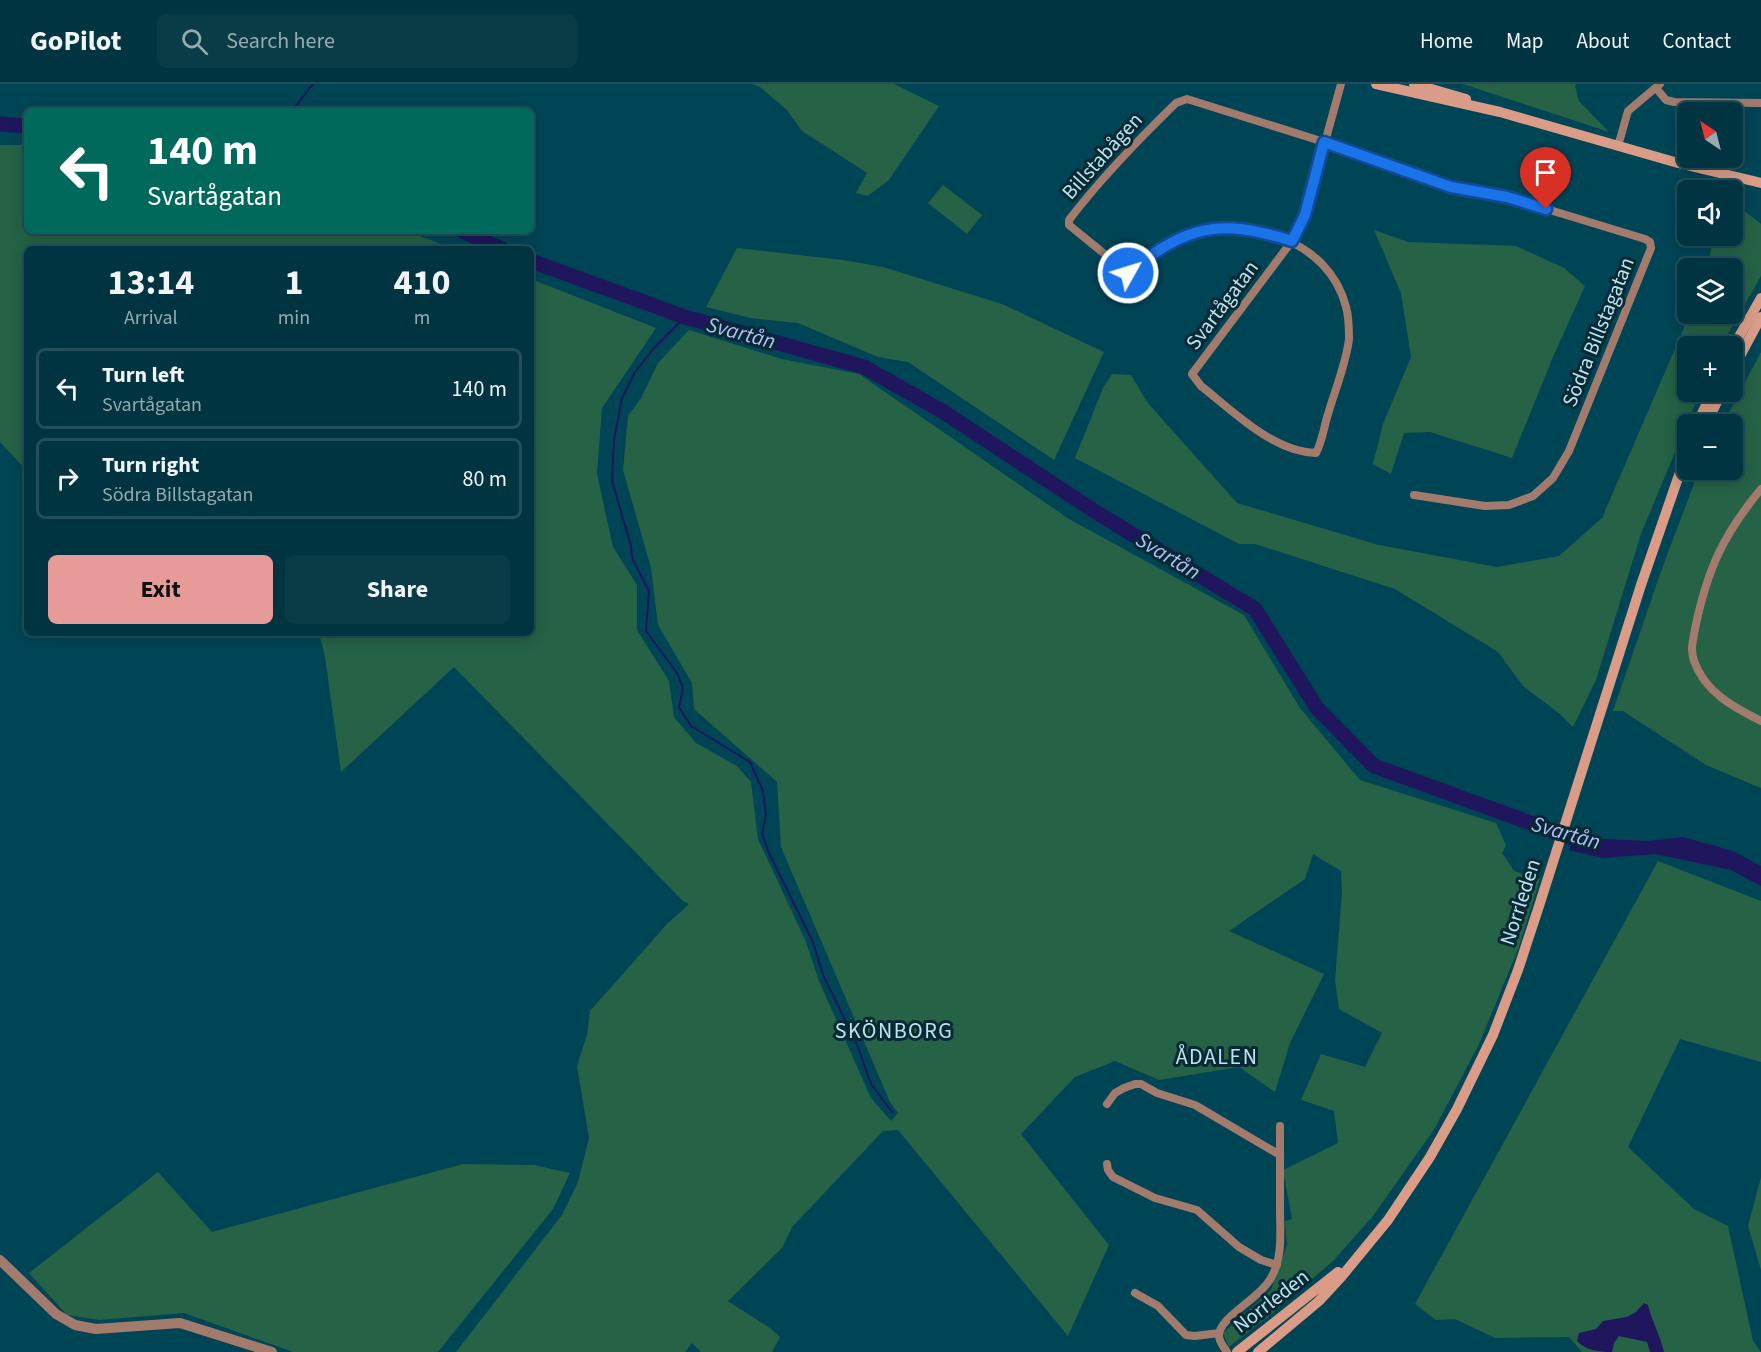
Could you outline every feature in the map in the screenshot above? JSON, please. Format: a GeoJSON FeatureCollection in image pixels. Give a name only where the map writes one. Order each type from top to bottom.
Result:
{"type":"FeatureCollection","features":[{"type":"Feature","properties":{"kind":"main road"},"geometry":{"type":"LineString","coordinates":[[1376,84],[1500,112],[1618,146],[1761,183]]}},
{"type":"Feature","properties":{"kind":"main road"},"geometry":{"type":"LineString","coordinates":[[1414,84],[1453,94],[1500,112]]}},
{"type":"Feature","properties":{"kind":"main road"},"geometry":{"type":"LineString","coordinates":[[1734,177],[1761,191]]}},
{"type":"Feature","properties":{"kind":"main road"},"geometry":{"type":"LineString","coordinates":[[1739,336],[1761,298]]}},
{"type":"Feature","properties":{"kind":"main road"},"geometry":{"type":"LineString","coordinates":[[1743,351],[1761,317]]}},
{"type":"Feature","properties":{"kind":"main road","name":"Norrleden"},"geometry":{"type":"LineString","coordinates":[[1258,1352],[1319,1301],[1410,1190],[1457,1109],[1493,1035],[1526,945],[1677,480]]}},
{"type":"Feature","properties":{"kind":"main road","name":"Norrleden"},"geometry":{"type":"LineString","coordinates":[[1659,530],[1681,480]]}},
{"type":"Feature","properties":{"kind":"main road","name":"Norrleden"},"geometry":{"type":"LineString","coordinates":[[1238,1352],[1357,1257]]}},
{"type":"Feature","properties":{"kind":"street","name":"Svartågatan"},"geometry":{"type":"LineString","coordinates":[[1315,453],[1296,450],[1272,441],[1201,386],[1192,374],[1292,241],[1305,215],[1341,84]]}},
{"type":"Feature","properties":{"kind":"street"},"geometry":{"type":"LineString","coordinates":[[1618,146],[1628,111],[1658,86],[1666,100],[1674,102],[1761,103]]}},
{"type":"Feature","properties":{"kind":"street","name":"Billstabågen"},"geometry":{"type":"LineString","coordinates":[[1315,453],[1343,362],[1349,325],[1340,291],[1318,260],[1292,241],[1253,230],[1217,228],[1198,232],[1167,244],[1128,273],[1072,229],[1069,220],[1116,163],[1181,100],[1196,102],[1324,142]]}},
{"type":"Feature","properties":{"kind":"street","name":"Södra Billstagatan"},"geometry":{"type":"LineString","coordinates":[[1324,142],[1451,187],[1507,197],[1645,238],[1650,242],[1652,248],[1569,451],[1553,478],[1533,496],[1509,505],[1485,506],[1414,495]]}},
{"type":"Feature","properties":{"kind":"street"},"geometry":{"type":"LineString","coordinates":[[1761,489],[1739,515],[1722,542],[1704,593],[1690,648],[1703,679],[1715,694],[1761,721]]}},
{"type":"Feature","properties":{"kind":"street"},"geometry":{"type":"LineString","coordinates":[[1107,1104],[1115,1093],[1135,1084],[1141,1084],[1157,1093],[1195,1105],[1280,1155]]}},
{"type":"Feature","properties":{"kind":"street"},"geometry":{"type":"LineString","coordinates":[[1227,1352],[1219,1339],[1220,1327],[1227,1318],[1264,1289],[1277,1265],[1281,1240],[1280,1126]]}},
{"type":"Feature","properties":{"kind":"street"},"geometry":{"type":"LineString","coordinates":[[1107,1164],[1113,1177],[1143,1194],[1197,1209],[1239,1247],[1262,1260],[1277,1265]]}},
{"type":"Feature","properties":{"kind":"street"},"geometry":{"type":"LineString","coordinates":[[0,1260],[56,1314],[75,1325],[96,1329],[180,1323],[272,1352]]}},
{"type":"Feature","properties":{"kind":"street"},"geometry":{"type":"LineString","coordinates":[[1135,1293],[1158,1306],[1186,1335],[1219,1333]]}},
{"type":"Feature","properties":{"kind":"green space"},"geometry":{"type":"Polygon","coordinates":[[[752,84],[894,84],[939,106],[889,180],[868,196],[856,193],[867,173],[802,131],[787,110],[760,87],[752,84]]]}},
{"type":"Feature","properties":{"kind":"green space"},"geometry":{"type":"Polygon","coordinates":[[[1463,84],[1577,84],[1575,86],[1579,101],[1609,132],[1463,84]]]}},
{"type":"Feature","properties":{"kind":"green space"},"geometry":{"type":"Polygon","coordinates":[[[0,145],[24,145],[24,234],[415,234],[446,246],[24,246],[24,468],[0,442],[0,145]]]}},
{"type":"Feature","properties":{"kind":"green space"},"geometry":{"type":"Polygon","coordinates":[[[943,185],[982,215],[967,234],[928,203],[943,185]]]}},
{"type":"Feature","properties":{"kind":"green space"},"geometry":{"type":"Polygon","coordinates":[[[1743,210],[1761,224],[1761,276],[1743,308],[1743,258],[1709,258],[1712,246],[1743,246],[1743,210]]]}},
{"type":"Feature","properties":{"kind":"green space"},"geometry":{"type":"Polygon","coordinates":[[[1374,230],[1408,242],[1516,246],[1564,268],[1585,286],[1512,458],[1430,432],[1404,433],[1391,474],[1373,464],[1383,424],[1411,357],[1401,293],[1374,230]]]}},
{"type":"Feature","properties":{"kind":"green space"},"geometry":{"type":"Polygon","coordinates":[[[737,248],[883,267],[1002,304],[1104,352],[1054,460],[908,362],[878,357],[798,323],[751,318],[706,307],[737,248]]]}},
{"type":"Feature","properties":{"kind":"green space"},"geometry":{"type":"Polygon","coordinates":[[[534,280],[656,328],[602,408],[597,474],[613,547],[637,585],[637,630],[669,681],[674,717],[696,743],[737,766],[751,782],[758,839],[806,942],[819,981],[871,1098],[891,1121],[898,1113],[890,1102],[781,847],[777,782],[694,709],[692,683],[658,625],[651,568],[623,470],[628,416],[641,398],[658,363],[689,330],[782,359],[859,374],[1069,519],[1244,615],[1300,708],[1360,780],[1496,823],[1506,845],[1502,853],[1514,871],[1540,879],[1519,947],[1479,1044],[1435,1128],[1373,1216],[1334,1260],[1273,1313],[1229,1347],[1223,1333],[1271,1290],[1287,1245],[1285,1221],[1292,1219],[1283,1170],[1338,1143],[1334,1111],[1301,1100],[1321,1054],[1365,1067],[1382,1033],[1339,1009],[1335,980],[1342,893],[1341,871],[1313,854],[1305,879],[1229,931],[1324,974],[1290,1043],[1275,1092],[1239,1067],[1159,1080],[1115,1061],[1075,1077],[1021,1134],[1109,1245],[1068,1336],[898,1130],[883,1131],[792,1227],[782,1248],[728,1301],[780,1337],[772,1352],[701,1352],[692,1343],[685,1352],[456,1352],[562,1215],[578,1182],[589,1138],[577,1066],[587,1035],[590,1011],[667,924],[689,904],[683,901],[454,667],[341,772],[325,657],[320,636],[534,636],[534,280]]]}},
{"type":"Feature","properties":{"kind":"green space"},"geometry":{"type":"Polygon","coordinates":[[[1686,324],[1734,324],[1727,336],[1681,336],[1686,324]]]}},
{"type":"Feature","properties":{"kind":"green space"},"geometry":{"type":"Polygon","coordinates":[[[1677,344],[1677,402],[1696,402],[1691,414],[1677,414],[1677,447],[1641,534],[1596,680],[1573,727],[1560,714],[1523,686],[1498,652],[1395,589],[1255,544],[1239,544],[1075,458],[1103,388],[1112,374],[1131,375],[1147,402],[1237,503],[1379,545],[1497,567],[1559,556],[1602,518],[1677,344]]]}},
{"type":"Feature","properties":{"kind":"green space"},"geometry":{"type":"Polygon","coordinates":[[[1761,352],[1761,788],[1706,765],[1623,711],[1613,711],[1695,480],[1743,480],[1743,414],[1728,414],[1735,402],[1743,402],[1743,386],[1761,352]]]}},
{"type":"Feature","properties":{"kind":"green space"},"geometry":{"type":"Polygon","coordinates":[[[1658,861],[1761,901],[1761,1062],[1680,1039],[1628,1147],[1694,1209],[1728,1226],[1753,1341],[1761,1352],[1582,1352],[1569,1337],[1495,1338],[1455,1319],[1436,1320],[1415,1304],[1658,861]]]}},
{"type":"Feature","properties":{"kind":"green space"},"geometry":{"type":"Polygon","coordinates":[[[463,1164],[534,1165],[570,1173],[553,1209],[438,1352],[293,1352],[184,1313],[99,1320],[67,1315],[29,1273],[158,1172],[212,1232],[463,1164]]]}},
{"type":"Feature","properties":{"kind":"green space"},"geometry":{"type":"Polygon","coordinates":[[[1761,1177],[1761,1270],[1748,1226],[1761,1177]]]}},
{"type":"Feature","properties":{"kind":"shaded area"},"geometry":{"type":"Polygon","coordinates":[[[1575,831],[1601,839],[1648,841],[1683,837],[1733,851],[1761,866],[1761,886],[1731,870],[1656,854],[1603,858],[1569,850],[1575,831]]]}},
{"type":"Feature","properties":{"kind":"shaded area"},"geometry":{"type":"Polygon","coordinates":[[[1644,1303],[1648,1305],[1664,1352],[1650,1352],[1647,1342],[1619,1336],[1612,1352],[1593,1350],[1577,1341],[1579,1333],[1596,1329],[1603,1321],[1627,1317],[1636,1312],[1644,1303]]]}},
{"type":"Feature","properties":{"kind":"waterway"},"geometry":{"type":"LineString","coordinates":[[294,108],[313,84]]}},
{"type":"Feature","properties":{"kind":"waterway","name":"Svartån"},"geometry":{"type":"LineString","coordinates":[[0,124],[24,126]]}},
{"type":"Feature","properties":{"kind":"waterway","name":"Svartån"},"geometry":{"type":"LineString","coordinates":[[469,234],[495,246]]}},
{"type":"Feature","properties":{"kind":"waterway","name":"Svartån"},"geometry":{"type":"LineString","coordinates":[[534,262],[685,317],[864,367],[942,411],[1099,514],[1255,609],[1317,708],[1374,766],[1591,845]]}},
{"type":"Feature","properties":{"kind":"waterway"},"geometry":{"type":"LineString","coordinates":[[685,317],[654,348],[635,372],[622,398],[614,440],[612,481],[631,546],[632,558],[649,591],[646,631],[677,673],[683,688],[679,707],[691,726],[750,762],[763,791],[766,815],[762,834],[768,851],[813,942],[823,975],[856,1042],[871,1084],[892,1112]]}},
{"type":"Feature","properties":{"kind":"district","name":"SKÖNBORG"},"geometry":{"type":"Point","coordinates":[894,1031]}},
{"type":"Feature","properties":{"kind":"district","name":"ÅDALEN"},"geometry":{"type":"Point","coordinates":[1217,1057]}},
{"type":"Feature","properties":{"kind":"route"},"geometry":{"type":"LineString","coordinates":[[1128,273],[1167,244],[1198,232],[1217,228],[1253,230],[1292,241],[1305,215],[1324,142],[1451,187],[1507,197],[1546,209]]}}]}
